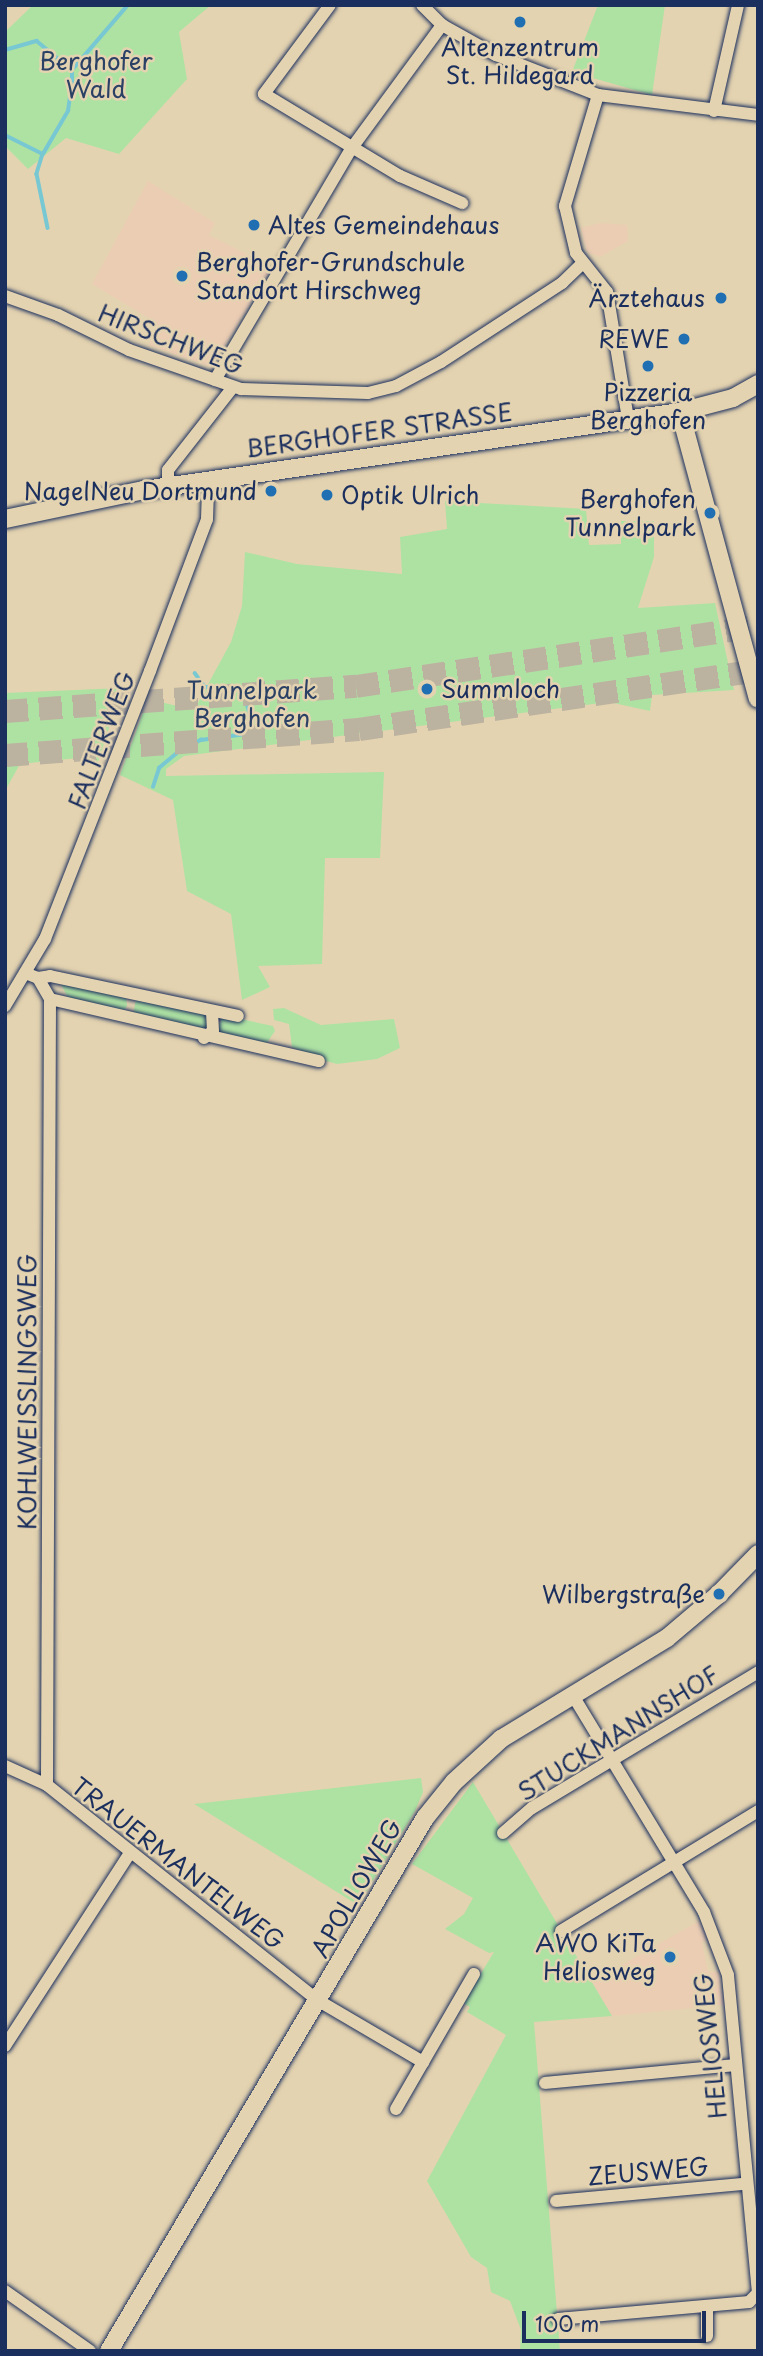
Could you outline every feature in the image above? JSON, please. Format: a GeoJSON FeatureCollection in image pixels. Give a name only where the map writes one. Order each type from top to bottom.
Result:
{"type":"FeatureCollection","features":[{"type":"Feature","properties":{"kind":"street"},"geometry":{"type":"LineString","coordinates":[[330,5],[264,94],[351,149],[462,203]]}},
{"type":"Feature","properties":{"kind":"street"},"geometry":{"type":"LineString","coordinates":[[422,5],[442,25],[531,72],[598,95],[758,115]]}},
{"type":"Feature","properties":{"kind":"street"},"geometry":{"type":"LineString","coordinates":[[714,111],[738,5]]}},
{"type":"Feature","properties":{"kind":"street"},"geometry":{"type":"LineString","coordinates":[[215,380],[351,149],[442,25]]}},
{"type":"Feature","properties":{"kind":"street"},"geometry":{"type":"LineString","coordinates":[[598,95],[565,206],[583,263],[607,292],[628,419]]}},
{"type":"Feature","properties":{"kind":"street","name":"HIRSCHWEG"},"geometry":{"type":"LineString","coordinates":[[5,296],[58,315],[129,350],[233,387],[368,393],[389,388],[481,336],[562,283],[583,263]]}},
{"type":"Feature","properties":{"kind":"street","name":"BERGHOFER STRASSE"},"geometry":{"type":"LineString","coordinates":[[5,519],[168,487],[680,412],[733,398],[758,384]]}},
{"type":"Feature","properties":{"kind":"street"},"geometry":{"type":"LineString","coordinates":[[168,487],[168,470],[233,387]]}},
{"type":"Feature","properties":{"kind":"street"},"geometry":{"type":"LineString","coordinates":[[680,412],[758,699]]}},
{"type":"Feature","properties":{"kind":"street","name":"FALTERWEG"},"geometry":{"type":"LineString","coordinates":[[5,1006],[45,939],[207,519],[208,481]]}},
{"type":"Feature","properties":{"kind":"street"},"geometry":{"type":"LineString","coordinates":[[25,973],[38,978],[50,976],[238,1016]]}},
{"type":"Feature","properties":{"kind":"street"},"geometry":{"type":"LineString","coordinates":[[38,978],[50,999],[204,1038],[319,1061]]}},
{"type":"Feature","properties":{"kind":"street"},"geometry":{"type":"LineString","coordinates":[[126,1017],[131,994]]}},
{"type":"Feature","properties":{"kind":"street","name":"KOHLWEISSLINGSWEG"},"geometry":{"type":"LineString","coordinates":[[47,1785],[50,999]]}},
{"type":"Feature","properties":{"kind":"street"},"geometry":{"type":"LineString","coordinates":[[204,1038],[213,1031],[212,1012]]}},
{"type":"Feature","properties":{"kind":"street","name":"APOLLOWEG"},"geometry":{"type":"LineString","coordinates":[[109,2351],[319,2001],[425,1818],[454,1782],[501,1739],[667,1638],[704,1609],[758,1554]]}},
{"type":"Feature","properties":{"kind":"street","name":"STUCKMANNSHOF"},"geometry":{"type":"LineString","coordinates":[[503,1833],[532,1808],[758,1672]]}},
{"type":"Feature","properties":{"kind":"street","name":"HELIOSWEG"},"geometry":{"type":"LineString","coordinates":[[558,2319],[706,2308],[749,2302],[758,2293],[744,2184],[728,1975],[713,1929],[573,1696]]}},
{"type":"Feature","properties":{"kind":"street","name":"TRAUERMANTELWEG"},"geometry":{"type":"LineString","coordinates":[[5,1766],[47,1785],[319,2001],[423,2062]]}},
{"type":"Feature","properties":{"kind":"street"},"geometry":{"type":"LineString","coordinates":[[561,1930],[758,1811]]}},
{"type":"Feature","properties":{"kind":"street"},"geometry":{"type":"LineString","coordinates":[[5,2046],[130,1853]]}},
{"type":"Feature","properties":{"kind":"street"},"geometry":{"type":"LineString","coordinates":[[396,2109],[474,1974]]}},
{"type":"Feature","properties":{"kind":"street"},"geometry":{"type":"LineString","coordinates":[[545,2082],[735,2065]]}},
{"type":"Feature","properties":{"kind":"street","name":"ZEUSWEG"},"geometry":{"type":"LineString","coordinates":[[556,2201],[744,2184]]}},
{"type":"Feature","properties":{"kind":"street"},"geometry":{"type":"LineString","coordinates":[[5,2291],[90,2351]]}},
{"type":"Feature","properties":{"kind":"street"},"geometry":{"type":"LineString","coordinates":[[706,2308],[707,2336]]}},
{"type":"Feature","properties":{"kind":"shaded area","name":"Berghofer-Grundschule Standort Hirschweg"},"geometry":{"type":"Polygon","coordinates":[[[148,181],[215,223],[209,235],[272,267],[212,367],[149,345],[157,323],[92,284],[148,181]]]}},
{"type":"Feature","properties":{"kind":"shaded area"},"geometry":{"type":"Polygon","coordinates":[[[600,223],[627,225],[628,241],[600,257],[587,252],[581,228],[600,223]]]}},
{"type":"Feature","properties":{"kind":"shaded area","name":"AWO KiTa Heliosweg"},"geometry":{"type":"Polygon","coordinates":[[[699,1921],[709,1940],[702,1942],[708,1972],[719,1972],[724,2005],[612,2016],[592,1982],[699,1921]]]}},
{"type":"Feature","properties":{"kind":"green space","name":"Berghofer Wald"},"geometry":{"type":"Polygon","coordinates":[[[33,5],[211,5],[179,32],[187,79],[119,154],[66,138],[28,169],[5,146],[5,32],[33,5]]]}},
{"type":"Feature","properties":{"kind":"green space"},"geometry":{"type":"Polygon","coordinates":[[[598,5],[665,5],[652,95],[572,72],[598,5]]]}},
{"type":"Feature","properties":{"kind":"green space"},"geometry":{"type":"Polygon","coordinates":[[[445,501],[586,509],[589,545],[621,544],[621,521],[654,521],[654,557],[638,608],[715,603],[734,690],[652,695],[650,711],[609,702],[184,756],[166,769],[166,776],[384,772],[380,858],[325,858],[322,964],[258,966],[270,987],[242,1000],[231,914],[187,891],[173,800],[120,775],[148,699],[194,710],[231,642],[242,606],[245,552],[297,564],[402,574],[400,537],[447,529],[445,501]]]}},
{"type":"Feature","properties":{"kind":"green space","name":"Tunnelpark Berghofen"},"geometry":{"type":"Polygon","coordinates":[[[122,688],[97,765],[78,758],[20,764],[5,791],[5,693],[122,688]]]}},
{"type":"Feature","properties":{"kind":"green space"},"geometry":{"type":"Polygon","coordinates":[[[60,982],[126,998],[127,1006],[122,1013],[76,1001],[67,996],[60,982]]]}},
{"type":"Feature","properties":{"kind":"green space"},"geometry":{"type":"Polygon","coordinates":[[[136,999],[206,1013],[209,1028],[201,1032],[133,1016],[136,999]]]}},
{"type":"Feature","properties":{"kind":"green space"},"geometry":{"type":"Polygon","coordinates":[[[284,1008],[321,1025],[394,1019],[400,1048],[377,1059],[337,1064],[319,1059],[292,1047],[289,1024],[274,1020],[273,1009],[284,1008]]]}},
{"type":"Feature","properties":{"kind":"green space"},"geometry":{"type":"Polygon","coordinates":[[[222,1015],[273,1026],[275,1031],[266,1044],[217,1035],[222,1015]]]}},
{"type":"Feature","properties":{"kind":"green space"},"geometry":{"type":"Polygon","coordinates":[[[421,1778],[423,1792],[415,1811],[358,1905],[194,1804],[421,1778]]]}},
{"type":"Feature","properties":{"kind":"green space"},"geometry":{"type":"Polygon","coordinates":[[[473,1782],[612,2016],[534,2022],[560,2351],[520,2351],[521,2330],[510,2301],[491,2292],[487,2268],[471,2257],[427,2181],[506,2035],[467,2012],[470,2007],[463,2003],[494,1952],[489,1953],[445,1929],[464,1914],[473,1898],[412,1864],[473,1782]]]}},
{"type":"Feature","properties":{"kind":"waterway"},"geometry":{"type":"LineString","coordinates":[[5,50],[37,41],[72,70],[128,5]]}},
{"type":"Feature","properties":{"kind":"waterway"},"geometry":{"type":"LineString","coordinates":[[72,71],[72,86]]}},
{"type":"Feature","properties":{"kind":"waterway"},"geometry":{"type":"LineString","coordinates":[[5,135],[43,154],[68,111],[70,97]]}},
{"type":"Feature","properties":{"kind":"waterway"},"geometry":{"type":"LineString","coordinates":[[43,154],[37,174],[48,228]]}},
{"type":"Feature","properties":{"kind":"waterway"},"geometry":{"type":"LineString","coordinates":[[195,673],[205,687],[242,687],[252,719]]}},
{"type":"Feature","properties":{"kind":"waterway"},"geometry":{"type":"LineString","coordinates":[[153,787],[159,768],[179,751],[201,740],[254,733]]}},
{"type":"Feature","properties":{"kind":"tunnel"},"geometry":{"type":"LineString","coordinates":[[5,711],[356,686],[758,626]]}},
{"type":"Feature","properties":{"kind":"tunnel"},"geometry":{"type":"LineString","coordinates":[[5,755],[359,729],[758,670]]}},
{"type":"Feature","properties":{"kind":"place","name":"Altenzentrum St. Hildegard"},"geometry":{"type":"Point","coordinates":[520,22]}},
{"type":"Feature","properties":{"kind":"place","name":"Altes Gemeindehaus"},"geometry":{"type":"Point","coordinates":[254,225]}},
{"type":"Feature","properties":{"kind":"place","name":"Berghofer-Grundschule Standort Hirschweg"},"geometry":{"type":"Point","coordinates":[182,276]}},
{"type":"Feature","properties":{"kind":"place","name":"Ärztehaus"},"geometry":{"type":"Point","coordinates":[721,298]}},
{"type":"Feature","properties":{"kind":"place","name":"REWE"},"geometry":{"type":"Point","coordinates":[684,339]}},
{"type":"Feature","properties":{"kind":"place","name":"Pizzeria Berghofen"},"geometry":{"type":"Point","coordinates":[648,366]}},
{"type":"Feature","properties":{"kind":"place","name":"NagelNeu Dortmund"},"geometry":{"type":"Point","coordinates":[271,491]}},
{"type":"Feature","properties":{"kind":"place","name":"Optik Ulrich"},"geometry":{"type":"Point","coordinates":[327,495]}},
{"type":"Feature","properties":{"kind":"place","name":"Berghofen Tunnelpark"},"geometry":{"type":"Point","coordinates":[710,513]}},
{"type":"Feature","properties":{"kind":"place","name":"Summloch"},"geometry":{"type":"Point","coordinates":[427,689]}},
{"type":"Feature","properties":{"kind":"place","name":"Wilbergstraße"},"geometry":{"type":"Point","coordinates":[719,1594]}},
{"type":"Feature","properties":{"kind":"place","name":"AWO KiTa Heliosweg"},"geometry":{"type":"Point","coordinates":[670,1957]}}]}
